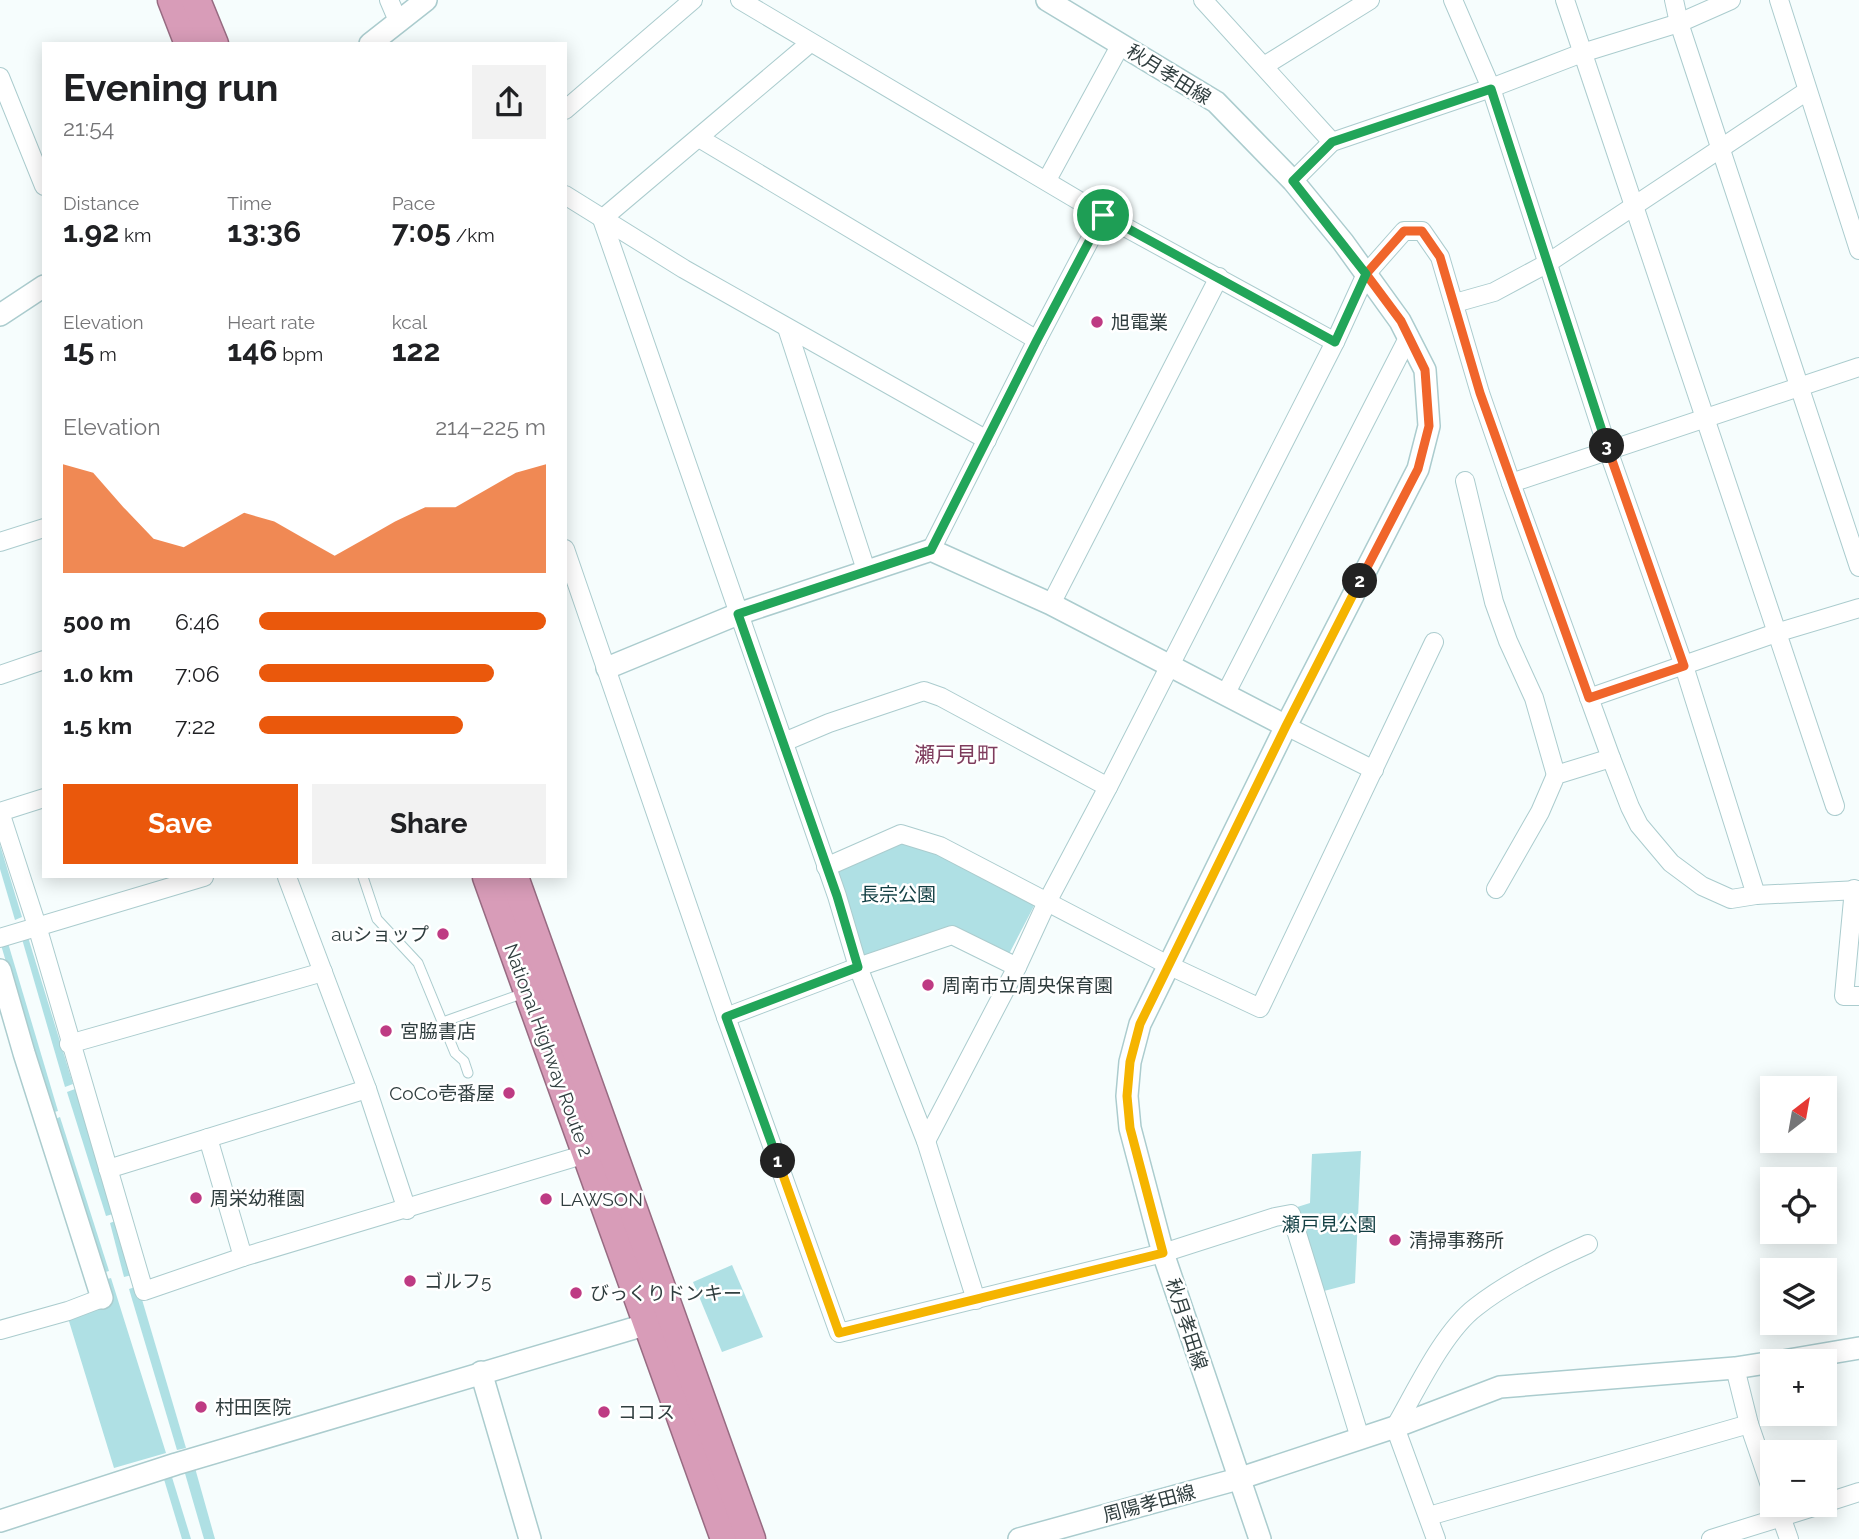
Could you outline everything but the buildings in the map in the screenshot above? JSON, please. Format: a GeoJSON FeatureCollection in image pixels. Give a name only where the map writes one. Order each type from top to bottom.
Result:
{"type":"FeatureCollection","features":[{"type":"Feature","properties":{"kind":"highway"},"geometry":{"type":"LineString","coordinates":[[172,0],[188,42]]}},
{"type":"Feature","properties":{"kind":"highway"},"geometry":{"type":"LineString","coordinates":[[196,0],[213,42]]}},
{"type":"Feature","properties":{"kind":"highway","name":"National Highway Route 2"},"geometry":{"type":"LineString","coordinates":[[486,878],[725,1539]]}},
{"type":"Feature","properties":{"kind":"highway","name":"National Highway Route 2"},"geometry":{"type":"LineString","coordinates":[[514,878],[751,1539]]}},
{"type":"Feature","properties":{"kind":"street"},"geometry":{"type":"LineString","coordinates":[[389,0],[398,21]]}},
{"type":"Feature","properties":{"kind":"street"},"geometry":{"type":"LineString","coordinates":[[372,42],[426,0]]}},
{"type":"Feature","properties":{"kind":"street"},"geometry":{"type":"LineString","coordinates":[[567,108],[693,0]]}},
{"type":"Feature","properties":{"kind":"street"},"geometry":{"type":"LineString","coordinates":[[740,0],[1103,215],[1335,342]]}},
{"type":"Feature","properties":{"kind":"street","name":"秋月孝田線"},"geometry":{"type":"LineString","coordinates":[[1046,0],[1216,102],[1293,181],[1366,274],[1409,336],[1425,370],[1429,426],[1418,469],[1286,726],[1168,965],[1140,1024],[1130,1062],[1127,1096],[1130,1128],[1163,1253],[1260,1539]]}},
{"type":"Feature","properties":{"kind":"street"},"geometry":{"type":"LineString","coordinates":[[1203,0],[1332,142]]}},
{"type":"Feature","properties":{"kind":"street"},"geometry":{"type":"LineString","coordinates":[[1264,66],[1370,0]]}},
{"type":"Feature","properties":{"kind":"street"},"geometry":{"type":"LineString","coordinates":[[1453,0],[1491,89],[1608,450],[1684,666],[1756,895]]}},
{"type":"Feature","properties":{"kind":"street"},"geometry":{"type":"LineString","coordinates":[[1565,0],[1835,806]]}},
{"type":"Feature","properties":{"kind":"street"},"geometry":{"type":"LineString","coordinates":[[1674,0],[1679,23],[1859,567]]}},
{"type":"Feature","properties":{"kind":"street"},"geometry":{"type":"LineString","coordinates":[[1293,181],[1332,142],[1491,89],[1582,53],[1679,23],[1731,0]]}},
{"type":"Feature","properties":{"kind":"street"},"geometry":{"type":"LineString","coordinates":[[1779,0],[1859,250]]}},
{"type":"Feature","properties":{"kind":"street"},"geometry":{"type":"LineString","coordinates":[[603,219],[810,43]]}},
{"type":"Feature","properties":{"kind":"street"},"geometry":{"type":"LineString","coordinates":[[1047,180],[1121,44]]}},
{"type":"Feature","properties":{"kind":"street"},"geometry":{"type":"LineString","coordinates":[[0,77],[42,181]]}},
{"type":"Feature","properties":{"kind":"street"},"geometry":{"type":"LineString","coordinates":[[1455,303],[1494,292],[1548,263],[1807,91]]}},
{"type":"Feature","properties":{"kind":"street"},"geometry":{"type":"LineString","coordinates":[[699,138],[1037,340]]}},
{"type":"Feature","properties":{"kind":"street"},"geometry":{"type":"LineString","coordinates":[[567,196],[787,328],[987,440]]}},
{"type":"Feature","properties":{"kind":"street"},"geometry":{"type":"LineString","coordinates":[[931,550],[1103,215]]}},
{"type":"Feature","properties":{"kind":"street"},"geometry":{"type":"LineString","coordinates":[[603,219],[837,896],[858,967],[926,1141],[976,1300]]}},
{"type":"Feature","properties":{"kind":"street"},"geometry":{"type":"LineString","coordinates":[[926,1141],[1335,342],[1366,274],[1404,231],[1422,231],[1440,257],[1480,393],[1511,483],[1611,758],[1639,825],[1671,863],[1702,886],[1731,899],[1856,889],[1844,996],[1859,996]]}},
{"type":"Feature","properties":{"kind":"street"},"geometry":{"type":"LineString","coordinates":[[1051,604],[1219,277]]}},
{"type":"Feature","properties":{"kind":"street"},"geometry":{"type":"LineString","coordinates":[[0,315],[42,287]]}},
{"type":"Feature","properties":{"kind":"street"},"geometry":{"type":"LineString","coordinates":[[787,328],[866,570]]}},
{"type":"Feature","properties":{"kind":"street"},"geometry":{"type":"LineString","coordinates":[[1226,693],[1409,336]]}},
{"type":"Feature","properties":{"kind":"street"},"geometry":{"type":"LineString","coordinates":[[1511,483],[1859,368]]}},
{"type":"Feature","properties":{"kind":"street"},"geometry":{"type":"LineString","coordinates":[[1465,481],[1494,602],[1534,698],[1556,775],[1540,812],[1496,889]]}},
{"type":"Feature","properties":{"kind":"street"},"geometry":{"type":"LineString","coordinates":[[0,542],[42,529]]}},
{"type":"Feature","properties":{"kind":"street"},"geometry":{"type":"LineString","coordinates":[[607,668],[738,614],[931,550],[1051,604],[1374,770]]}},
{"type":"Feature","properties":{"kind":"street"},"geometry":{"type":"LineString","coordinates":[[567,555],[726,1017],[839,1333],[1163,1253],[1291,1214],[1360,1438]]}},
{"type":"Feature","properties":{"kind":"street"},"geometry":{"type":"LineString","coordinates":[[1589,698],[1776,633],[1859,608]]}},
{"type":"Feature","properties":{"kind":"street"},"geometry":{"type":"LineString","coordinates":[[826,867],[901,834],[940,846],[1168,965],[1260,1008],[1434,642]]}},
{"type":"Feature","properties":{"kind":"street"},"geometry":{"type":"LineString","coordinates":[[0,675],[42,661]]}},
{"type":"Feature","properties":{"kind":"street"},"geometry":{"type":"LineString","coordinates":[[784,742],[829,723],[924,691],[941,697],[1108,787]]}},
{"type":"Feature","properties":{"kind":"street"},"geometry":{"type":"LineString","coordinates":[[1556,775],[1611,758]]}},
{"type":"Feature","properties":{"kind":"street"},"geometry":{"type":"LineString","coordinates":[[42,798],[0,812],[37,926],[69,1044],[144,1291],[243,1257],[407,1210],[586,1154]]}},
{"type":"Feature","properties":{"kind":"street"},"geometry":{"type":"LineString","coordinates":[[0,938],[201,878]]}},
{"type":"Feature","properties":{"kind":"street"},"geometry":{"type":"LineString","coordinates":[[287,878],[367,1089],[407,1210]]}},
{"type":"Feature","properties":{"kind":"street"},"geometry":{"type":"LineString","coordinates":[[726,1017],[858,967],[953,935],[1017,967]]}},
{"type":"Feature","properties":{"kind":"street"},"geometry":{"type":"LineString","coordinates":[[0,970],[102,1298],[68,1311],[0,1330]]}},
{"type":"Feature","properties":{"kind":"street"},"geometry":{"type":"LineString","coordinates":[[69,1044],[323,972]]}},
{"type":"Feature","properties":{"kind":"street"},"geometry":{"type":"LineString","coordinates":[[108,1168],[367,1089]]}},
{"type":"Feature","properties":{"kind":"street"},"geometry":{"type":"LineString","coordinates":[[208,1138],[243,1257]]}},
{"type":"Feature","properties":{"kind":"street"},"geometry":{"type":"LineString","coordinates":[[1436,1539],[1395,1427],[1455,1328],[1475,1307],[1535,1270],[1588,1244]]}},
{"type":"Feature","properties":{"kind":"street"},"geometry":{"type":"LineString","coordinates":[[0,1521],[176,1464],[648,1324]]}},
{"type":"Feature","properties":{"kind":"street","name":"周陽孝田線"},"geometry":{"type":"LineString","coordinates":[[1837,1352],[1859,1348]]}},
{"type":"Feature","properties":{"kind":"street","name":"周陽孝田線"},"geometry":{"type":"LineString","coordinates":[[1019,1539],[1238,1479],[1395,1427],[1500,1387],[1760,1364]]}},
{"type":"Feature","properties":{"kind":"street"},"geometry":{"type":"LineString","coordinates":[[1735,1368],[1760,1456]]}},
{"type":"Feature","properties":{"kind":"street"},"geometry":{"type":"LineString","coordinates":[[481,1372],[530,1539]]}},
{"type":"Feature","properties":{"kind":"street"},"geometry":{"type":"LineString","coordinates":[[1429,1516],[1749,1424]]}},
{"type":"Feature","properties":{"kind":"street"},"geometry":{"type":"LineString","coordinates":[[1837,1499],[1859,1492]]}},
{"type":"Feature","properties":{"kind":"street"},"geometry":{"type":"LineString","coordinates":[[1711,1539],[1764,1517]]}},
{"type":"Feature","properties":{"kind":"street"},"geometry":{"type":"LineString","coordinates":[[1781,1517],[1788,1539]]}},
{"type":"Feature","properties":{"kind":"lane"},"geometry":{"type":"LineString","coordinates":[[363,878],[377,919],[418,962],[456,1053],[464,1061],[468,1073]]}},
{"type":"Feature","properties":{"kind":"lane"},"geometry":{"type":"LineString","coordinates":[[443,1022],[528,992]]}},
{"type":"Feature","properties":{"kind":"green space","name":"長宗公園"},"geometry":{"type":"Polygon","coordinates":[[[900,841],[927,848],[1035,904],[1009,954],[959,928],[947,928],[863,957],[838,869],[900,841]]]}},
{"type":"Feature","properties":{"kind":"green space"},"geometry":{"type":"Polygon","coordinates":[[[0,845],[22,917],[15,920],[0,869],[0,845]]]}},
{"type":"Feature","properties":{"kind":"green space"},"geometry":{"type":"Polygon","coordinates":[[[28,937],[73,1084],[65,1087],[22,939],[28,937]]]}},
{"type":"Feature","properties":{"kind":"green space"},"geometry":{"type":"Polygon","coordinates":[[[8,943],[58,1111],[51,1113],[1,945],[8,943]]]}},
{"type":"Feature","properties":{"kind":"green space"},"geometry":{"type":"Polygon","coordinates":[[[75,1089],[113,1214],[106,1216],[67,1092],[75,1089]]]}},
{"type":"Feature","properties":{"kind":"green space"},"geometry":{"type":"Polygon","coordinates":[[[60,1117],[109,1271],[102,1273],[53,1120],[60,1117]]]}},
{"type":"Feature","properties":{"kind":"green space","name":"瀬戸見公園"},"geometry":{"type":"Polygon","coordinates":[[[1361,1151],[1355,1283],[1320,1292],[1294,1208],[1310,1203],[1312,1154],[1361,1151]]]}},
{"type":"Feature","properties":{"kind":"green space"},"geometry":{"type":"Polygon","coordinates":[[[115,1221],[132,1275],[124,1277],[110,1223],[115,1221]]]}},
{"type":"Feature","properties":{"kind":"green space"},"geometry":{"type":"Polygon","coordinates":[[[732,1265],[763,1337],[722,1352],[693,1282],[732,1265]]]}},
{"type":"Feature","properties":{"kind":"green space"},"geometry":{"type":"Polygon","coordinates":[[[111,1278],[166,1453],[114,1468],[68,1318],[111,1303],[104,1280],[111,1278]]]}},
{"type":"Feature","properties":{"kind":"green space"},"geometry":{"type":"Polygon","coordinates":[[[138,1286],[186,1448],[177,1450],[129,1289],[138,1286]]]}},
{"type":"Feature","properties":{"kind":"green space"},"geometry":{"type":"Polygon","coordinates":[[[195,1468],[215,1539],[204,1539],[184,1470],[195,1468]]]}},
{"type":"Feature","properties":{"kind":"green space"},"geometry":{"type":"Polygon","coordinates":[[[171,1474],[191,1539],[182,1539],[163,1476],[171,1474]]]}},
{"type":"Feature","properties":{"kind":"place","name":"旭電業"},"geometry":{"type":"Point","coordinates":[1097,322]}},
{"type":"Feature","properties":{"kind":"place","name":"auショップ"},"geometry":{"type":"Point","coordinates":[443,934]}},
{"type":"Feature","properties":{"kind":"place","name":"周南市立周央保育園"},"geometry":{"type":"Point","coordinates":[928,985]}},
{"type":"Feature","properties":{"kind":"place","name":"宮脇書店"},"geometry":{"type":"Point","coordinates":[386,1031]}},
{"type":"Feature","properties":{"kind":"place","name":"CoCo壱番屋"},"geometry":{"type":"Point","coordinates":[509,1093]}},
{"type":"Feature","properties":{"kind":"place","name":"周栄幼稚園"},"geometry":{"type":"Point","coordinates":[196,1198]}},
{"type":"Feature","properties":{"kind":"place","name":"LAWSON"},"geometry":{"type":"Point","coordinates":[546,1199]}},
{"type":"Feature","properties":{"kind":"place","name":"清掃事務所"},"geometry":{"type":"Point","coordinates":[1395,1240]}},
{"type":"Feature","properties":{"kind":"place","name":"ゴルフ5"},"geometry":{"type":"Point","coordinates":[410,1281]}},
{"type":"Feature","properties":{"kind":"place","name":"びっくりドンキー"},"geometry":{"type":"Point","coordinates":[576,1293]}},
{"type":"Feature","properties":{"kind":"place","name":"村田医院"},"geometry":{"type":"Point","coordinates":[201,1407]}},
{"type":"Feature","properties":{"kind":"place","name":"ココス"},"geometry":{"type":"Point","coordinates":[604,1412]}},
{"type":"Feature","properties":{"kind":"district","name":"瀬戸見町"},"geometry":{"type":"Point","coordinates":[956,754]}},
{"type":"Feature","properties":{"kind":"route"},"geometry":{"type":"LineString","coordinates":[[1103,215],[931,550],[738,614],[837,896],[858,967],[726,1017],[839,1333],[1163,1253],[1130,1128],[1127,1096],[1130,1062],[1140,1024],[1168,965],[1286,726],[1418,469],[1429,426],[1425,370],[1401,321],[1366,274],[1404,231],[1422,231],[1440,257],[1480,393],[1589,698],[1684,666],[1608,450],[1491,89],[1332,142],[1293,181],[1366,274],[1335,342],[1103,215]]}}]}
